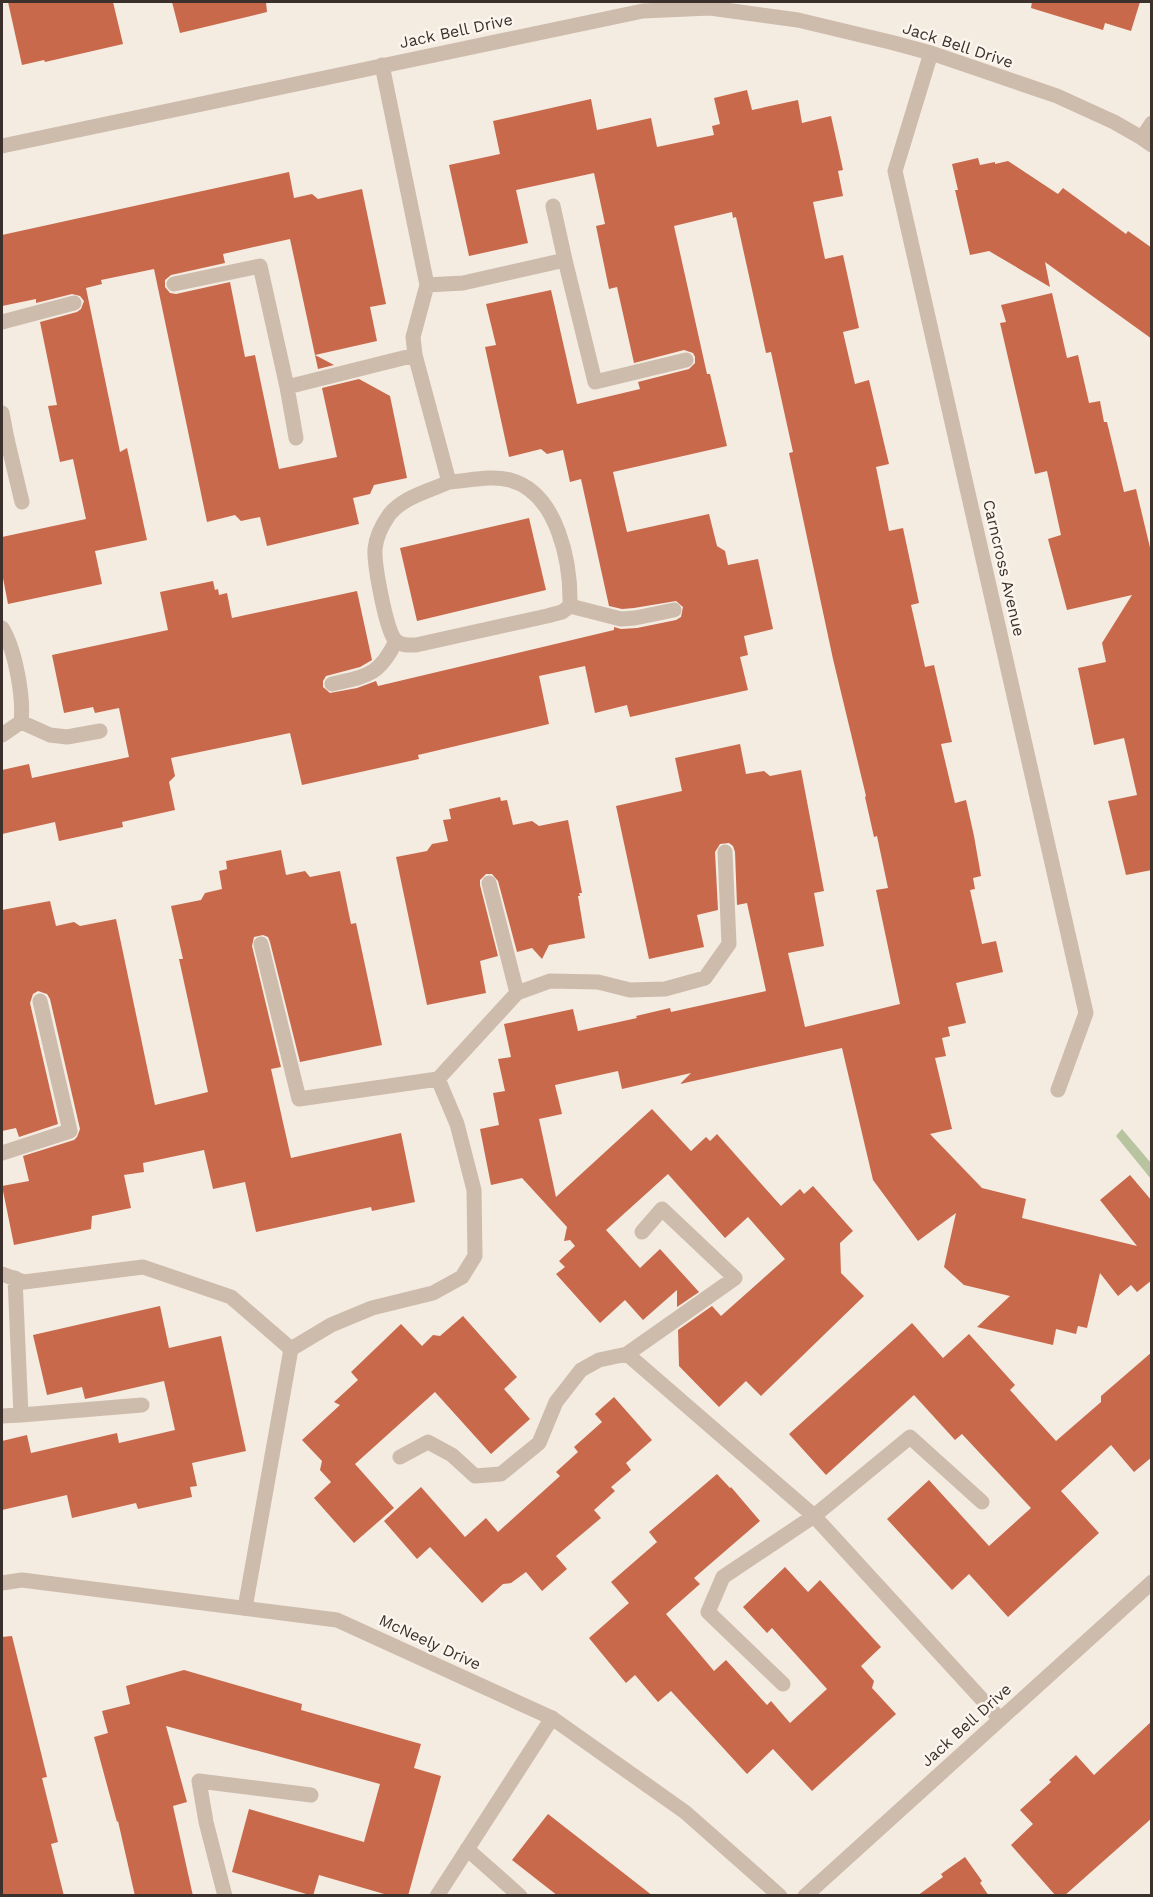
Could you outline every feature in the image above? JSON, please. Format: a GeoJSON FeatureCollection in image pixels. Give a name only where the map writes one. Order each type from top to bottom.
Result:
{"type":"FeatureCollection","features":[{"type":"Feature","properties":{"kind":"street","name":"Jack Bell Drive"},"geometry":{"type":"LineString","coordinates":[[2,146],[643,11],[710,8],[798,20],[931,53],[1057,96],[1114,122],[1147,141]]}},
{"type":"Feature","properties":{"kind":"street","name":"Carncross Avenue"},"geometry":{"type":"LineString","coordinates":[[931,53],[895,171],[1086,1013],[1058,1090]]}},
{"type":"Feature","properties":{"kind":"street"},"geometry":{"type":"LineString","coordinates":[[382,65],[427,285],[413,337],[415,355],[449,482]]}},
{"type":"Feature","properties":{"kind":"street"},"geometry":{"type":"LineString","coordinates":[[1147,141],[1152,123]]}},
{"type":"Feature","properties":{"kind":"street"},"geometry":{"type":"LineString","coordinates":[[553,206],[595,382],[686,360]]}},
{"type":"Feature","properties":{"kind":"street"},"geometry":{"type":"LineString","coordinates":[[427,285],[463,283],[565,260]]}},
{"type":"Feature","properties":{"kind":"street"},"geometry":{"type":"LineString","coordinates":[[174,284],[260,266],[296,438]]}},
{"type":"Feature","properties":{"kind":"street"},"geometry":{"type":"LineString","coordinates":[[2,322],[74,303]]}},
{"type":"Feature","properties":{"kind":"street"},"geometry":{"type":"LineString","coordinates":[[287,387],[415,355]]}},
{"type":"Feature","properties":{"kind":"street"},"geometry":{"type":"LineString","coordinates":[[2,413],[4,440],[22,502]]}},
{"type":"Feature","properties":{"kind":"street"},"geometry":{"type":"LineString","coordinates":[[508,480],[527,487],[544,504],[556,527],[568,566],[571,586],[570,606],[562,612],[547,616],[417,645],[405,645],[396,641],[390,631],[377,572],[375,550],[380,531],[389,515],[402,502],[449,482],[508,480]]}},
{"type":"Feature","properties":{"kind":"street"},"geometry":{"type":"LineString","coordinates":[[570,606],[621,619],[674,610]]}},
{"type":"Feature","properties":{"kind":"street"},"geometry":{"type":"LineString","coordinates":[[2,628],[11,649],[21,692],[21,722]]}},
{"type":"Feature","properties":{"kind":"street"},"geometry":{"type":"LineString","coordinates":[[332,684],[363,677],[375,671],[390,654],[396,641]]}},
{"type":"Feature","properties":{"kind":"street"},"geometry":{"type":"LineString","coordinates":[[21,722],[50,735],[67,737],[100,731]]}},
{"type":"Feature","properties":{"kind":"street"},"geometry":{"type":"LineString","coordinates":[[2,735],[21,722]]}},
{"type":"Feature","properties":{"kind":"street"},"geometry":{"type":"LineString","coordinates":[[261,944],[299,1099],[438,1079],[518,993],[550,981],[598,982],[630,990],[653,990],[705,978],[729,944],[725,852]]}},
{"type":"Feature","properties":{"kind":"street"},"geometry":{"type":"LineString","coordinates":[[489,883],[518,993]]}},
{"type":"Feature","properties":{"kind":"street"},"geometry":{"type":"LineString","coordinates":[[2,1153],[70,1131],[40,1001]]}},
{"type":"Feature","properties":{"kind":"street"},"geometry":{"type":"LineString","coordinates":[[244,1608],[291,1349],[331,1325],[372,1308],[434,1293],[462,1277],[475,1256],[474,1190],[457,1124],[438,1079]]}},
{"type":"Feature","properties":{"kind":"street"},"geometry":{"type":"LineString","coordinates":[[400,1457],[428,1442],[452,1455],[475,1476],[501,1474],[539,1443],[556,1402],[581,1370],[599,1360],[627,1354],[735,1278],[662,1209],[642,1232]]}},
{"type":"Feature","properties":{"kind":"street"},"geometry":{"type":"LineString","coordinates":[[21,1415],[8,1276],[24,1282],[143,1267],[231,1297],[291,1349]]}},
{"type":"Feature","properties":{"kind":"street"},"geometry":{"type":"LineString","coordinates":[[627,1354],[814,1516],[1000,1719]]}},
{"type":"Feature","properties":{"kind":"street"},"geometry":{"type":"LineString","coordinates":[[2,1416],[142,1405]]}},
{"type":"Feature","properties":{"kind":"street"},"geometry":{"type":"LineString","coordinates":[[783,1684],[708,1612],[723,1577],[814,1516],[910,1437],[982,1502]]}},
{"type":"Feature","properties":{"kind":"street","name":"McNeely Drive"},"geometry":{"type":"LineString","coordinates":[[2,1583],[22,1580],[337,1620],[552,1718],[685,1812],[780,1896]]}},
{"type":"Feature","properties":{"kind":"street","name":"Jack Bell Drive"},"geometry":{"type":"LineString","coordinates":[[806,1896],[1152,1582]]}},
{"type":"Feature","properties":{"kind":"street"},"geometry":{"type":"LineString","coordinates":[[436,1896],[552,1718]]}},
{"type":"Feature","properties":{"kind":"street"},"geometry":{"type":"LineString","coordinates":[[225,1896],[206,1822],[199,1780],[311,1795]]}},
{"type":"Feature","properties":{"kind":"street"},"geometry":{"type":"LineString","coordinates":[[467,1849],[520,1896]]}},
{"type":"Feature","properties":{"kind":"green space"},"geometry":{"type":"Polygon","coordinates":[[[1122,1129],[1151,1163],[1151,1179],[1116,1136],[1122,1129]]]}},
{"type":"Feature","properties":{"kind":"building"},"geometry":{"type":"Polygon","coordinates":[[[8,2],[113,2],[123,44],[22,65],[8,2]]]}},
{"type":"Feature","properties":{"kind":"building"},"geometry":{"type":"Polygon","coordinates":[[[172,2],[266,2],[267,12],[180,33],[172,2]]]}},
{"type":"Feature","properties":{"kind":"building"},"geometry":{"type":"Polygon","coordinates":[[[1032,2],[1140,2],[1131,31],[1105,23],[1103,30],[1031,8],[1032,2]]]}},
{"type":"Feature","properties":{"kind":"building"},"geometry":{"type":"Polygon","coordinates":[[[747,90],[752,110],[798,100],[802,123],[831,116],[843,170],[838,171],[843,196],[813,202],[825,259],[843,255],[859,328],[843,332],[855,384],[869,380],[889,464],[876,467],[889,531],[903,528],[919,603],[911,605],[925,667],[934,665],[952,742],[941,744],[955,803],[966,800],[981,876],[973,878],[975,889],[970,890],[982,944],[996,941],[1003,972],[956,983],[966,1023],[948,1027],[950,1036],[942,1038],[946,1056],[935,1058],[952,1129],[930,1134],[982,1188],[1026,1199],[1022,1218],[1137,1246],[1100,1200],[1130,1175],[1152,1201],[1152,1280],[1137,1292],[1131,1285],[1118,1296],[1100,1273],[1087,1328],[1078,1326],[1076,1334],[1056,1329],[1053,1345],[977,1327],[1010,1296],[964,1285],[944,1267],[956,1213],[918,1241],[873,1180],[842,1048],[680,1084],[691,1073],[622,1089],[618,1071],[555,1085],[562,1114],[539,1119],[556,1197],[652,1109],[691,1151],[706,1137],[710,1141],[717,1134],[781,1206],[800,1189],[804,1194],[813,1186],[853,1231],[840,1243],[841,1273],[864,1296],[761,1396],[746,1381],[719,1407],[679,1366],[678,1330],[712,1306],[721,1316],[785,1259],[748,1217],[725,1238],[668,1174],[606,1230],[640,1268],[660,1249],[699,1292],[677,1307],[677,1290],[643,1320],[625,1300],[600,1323],[556,1274],[565,1267],[559,1261],[575,1246],[570,1240],[564,1241],[567,1227],[522,1178],[491,1185],[480,1129],[499,1125],[493,1093],[505,1091],[498,1059],[511,1057],[504,1024],[573,1009],[578,1031],[670,1008],[671,1012],[766,991],[747,903],[737,905],[735,852],[729,843],[720,844],[715,852],[718,910],[697,915],[704,947],[649,959],[616,806],[682,791],[675,758],[740,744],[746,774],[764,771],[770,776],[801,770],[824,891],[814,893],[824,946],[788,953],[805,1027],[900,1004],[876,890],[888,888],[877,836],[874,837],[833,659],[789,453],[793,452],[771,352],[766,353],[736,217],[733,218],[732,212],[674,226],[707,374],[710,374],[727,446],[613,472],[627,532],[709,514],[717,546],[725,551],[728,565],[758,559],[773,629],[744,636],[748,655],[740,657],[748,690],[630,717],[627,705],[595,713],[585,666],[539,676],[549,724],[418,755],[419,759],[302,785],[290,733],[171,758],[175,776],[169,782],[175,810],[122,822],[123,827],[59,841],[55,822],[2,834],[2,770],[29,764],[32,778],[129,757],[119,708],[95,713],[93,707],[64,713],[52,655],[168,630],[160,592],[213,581],[219,595],[227,593],[232,618],[357,591],[372,660],[360,667],[326,676],[323,687],[330,693],[357,688],[376,681],[378,686],[614,630],[614,627],[637,628],[681,617],[683,607],[676,601],[622,609],[609,606],[581,479],[570,482],[563,450],[547,454],[541,449],[509,457],[485,347],[496,345],[486,304],[551,290],[577,404],[640,389],[638,382],[689,369],[695,363],[693,353],[684,350],[634,363],[617,287],[609,289],[596,226],[605,224],[594,173],[516,190],[528,243],[469,256],[449,165],[500,154],[493,121],[591,99],[597,130],[651,118],[657,147],[714,135],[712,126],[720,124],[714,98],[747,90]]]}},
{"type":"Feature","properties":{"kind":"building"},"geometry":{"type":"Polygon","coordinates":[[[978,158],[980,165],[1008,161],[1058,194],[1063,188],[1126,234],[1128,231],[1152,248],[1152,339],[1045,262],[1050,287],[989,251],[970,255],[955,190],[958,190],[952,164],[978,158]]]}},
{"type":"Feature","properties":{"kind":"building"},"geometry":{"type":"Polygon","coordinates":[[[289,172],[294,198],[312,194],[318,199],[362,189],[386,304],[370,307],[377,341],[315,355],[290,239],[223,254],[225,263],[171,275],[165,280],[165,287],[170,293],[176,294],[230,282],[245,357],[255,355],[279,469],[337,457],[322,388],[359,379],[390,396],[407,478],[374,485],[370,494],[353,498],[359,524],[267,546],[260,517],[241,521],[235,515],[207,522],[154,269],[101,280],[102,284],[86,288],[120,452],[127,448],[147,540],[95,551],[102,584],[8,604],[2,573],[2,537],[86,519],[73,459],[60,462],[48,406],[57,405],[40,322],[77,312],[84,301],[80,296],[72,294],[36,303],[36,299],[2,306],[2,235],[289,172]]]}},
{"type":"Feature","properties":{"kind":"building"},"geometry":{"type":"Polygon","coordinates":[[[1052,293],[1067,358],[1078,355],[1089,403],[1100,401],[1124,492],[1136,489],[1152,556],[1152,870],[1126,875],[1108,801],[1137,795],[1124,738],[1094,745],[1078,668],[1106,662],[1102,643],[1132,595],[1067,610],[1048,539],[1061,535],[1047,471],[1035,474],[1000,323],[1006,322],[1001,305],[1052,293]]]}},
{"type":"Feature","properties":{"kind":"building"},"geometry":{"type":"Polygon","coordinates":[[[315,355],[334,365],[318,369],[315,355]]]}},
{"type":"Feature","properties":{"kind":"building"},"geometry":{"type":"Polygon","coordinates":[[[529,518],[546,590],[417,621],[400,548],[529,518]]]}},
{"type":"Feature","properties":{"kind":"building"},"geometry":{"type":"Polygon","coordinates":[[[500,797],[501,801],[507,800],[513,825],[532,821],[539,826],[568,820],[582,893],[578,896],[585,938],[549,945],[542,959],[532,948],[517,952],[498,881],[492,874],[486,874],[480,880],[480,885],[498,956],[480,961],[486,993],[427,1005],[396,857],[427,851],[432,844],[448,841],[443,820],[451,819],[449,809],[500,797]]]}},
{"type":"Feature","properties":{"kind":"building"},"geometry":{"type":"Polygon","coordinates":[[[281,850],[286,875],[305,871],[310,877],[340,871],[351,924],[356,923],[382,1045],[300,1062],[270,942],[268,937],[263,935],[254,937],[252,946],[281,1067],[271,1069],[291,1158],[401,1133],[415,1202],[372,1211],[371,1207],[256,1232],[245,1182],[213,1189],[204,1150],[143,1163],[144,1172],[124,1175],[131,1208],[92,1216],[91,1229],[14,1245],[2,1186],[29,1181],[23,1156],[74,1140],[80,1129],[50,999],[47,994],[38,991],[33,994],[30,1003],[58,1124],[19,1137],[16,1128],[2,1131],[2,910],[50,901],[56,926],[74,922],[80,926],[116,919],[155,1105],[208,1092],[179,959],[183,959],[171,906],[201,900],[205,893],[222,889],[219,871],[227,869],[226,861],[281,850]]]}},
{"type":"Feature","properties":{"kind":"building"},"geometry":{"type":"Polygon","coordinates":[[[160,1306],[169,1348],[221,1336],[246,1451],[192,1463],[197,1486],[190,1487],[192,1497],[138,1509],[136,1503],[72,1518],[67,1495],[2,1510],[2,1441],[27,1435],[31,1453],[117,1433],[119,1443],[175,1430],[164,1381],[85,1399],[82,1387],[47,1395],[33,1335],[160,1306]]]}},
{"type":"Feature","properties":{"kind":"building"},"geometry":{"type":"Polygon","coordinates":[[[463,1316],[517,1377],[504,1389],[530,1419],[491,1454],[435,1392],[355,1464],[394,1508],[354,1543],[314,1498],[331,1482],[320,1470],[322,1461],[302,1440],[340,1405],[334,1402],[358,1380],[351,1372],[401,1324],[422,1346],[433,1335],[440,1336],[463,1316]]]}},
{"type":"Feature","properties":{"kind":"building"},"geometry":{"type":"Polygon","coordinates":[[[912,1323],[943,1358],[969,1334],[1015,1385],[1010,1390],[1056,1441],[1101,1402],[1101,1396],[1152,1352],[1152,1457],[1134,1472],[1111,1445],[1061,1491],[1099,1533],[1008,1617],[969,1574],[952,1590],[887,1519],[929,1480],[989,1546],[1031,1508],[962,1434],[955,1440],[914,1395],[826,1475],[789,1434],[912,1323]]]}},
{"type":"Feature","properties":{"kind":"building"},"geometry":{"type":"Polygon","coordinates":[[[614,1397],[652,1440],[626,1463],[631,1470],[611,1487],[615,1491],[594,1510],[601,1518],[556,1556],[567,1569],[542,1591],[526,1572],[511,1583],[503,1584],[482,1603],[430,1547],[417,1559],[384,1521],[421,1487],[465,1537],[486,1518],[498,1532],[560,1476],[556,1472],[578,1452],[574,1447],[602,1422],[595,1414],[614,1397]]]}},
{"type":"Feature","properties":{"kind":"building"},"geometry":{"type":"Polygon","coordinates":[[[717,1474],[760,1521],[694,1578],[700,1584],[666,1614],[714,1671],[726,1660],[767,1705],[771,1701],[790,1723],[827,1689],[772,1628],[767,1633],[743,1607],[785,1567],[808,1592],[820,1580],[881,1647],[861,1666],[874,1681],[872,1688],[896,1714],[812,1791],[773,1749],[747,1774],[671,1691],[658,1702],[635,1675],[626,1683],[589,1638],[629,1603],[611,1582],[657,1542],[649,1532],[717,1474]]]}},
{"type":"Feature","properties":{"kind":"building"},"geometry":{"type":"Polygon","coordinates":[[[12,1636],[47,1777],[42,1778],[58,1842],[51,1844],[64,1896],[2,1896],[2,1637],[12,1636]]]}},
{"type":"Feature","properties":{"kind":"building"},"geometry":{"type":"Polygon","coordinates":[[[184,1670],[302,1704],[301,1710],[421,1744],[414,1768],[441,1776],[408,1896],[391,1896],[319,1875],[313,1896],[232,1872],[249,1809],[364,1842],[380,1784],[166,1726],[187,1802],[173,1806],[193,1896],[135,1896],[118,1821],[94,1737],[108,1733],[102,1711],[130,1704],[126,1686],[184,1670]]]}},
{"type":"Feature","properties":{"kind":"building"},"geometry":{"type":"Polygon","coordinates":[[[1152,1721],[1152,1818],[1064,1896],[1056,1896],[1011,1845],[1033,1824],[1020,1810],[1076,1755],[1094,1775],[1152,1721]]]}},
{"type":"Feature","properties":{"kind":"building"},"geometry":{"type":"Polygon","coordinates":[[[548,1814],[653,1896],[558,1896],[512,1860],[548,1814]]]}},
{"type":"Feature","properties":{"kind":"building"},"geometry":{"type":"Polygon","coordinates":[[[965,1857],[982,1881],[980,1883],[989,1896],[917,1896],[943,1877],[941,1874],[965,1857]]]}}]}
